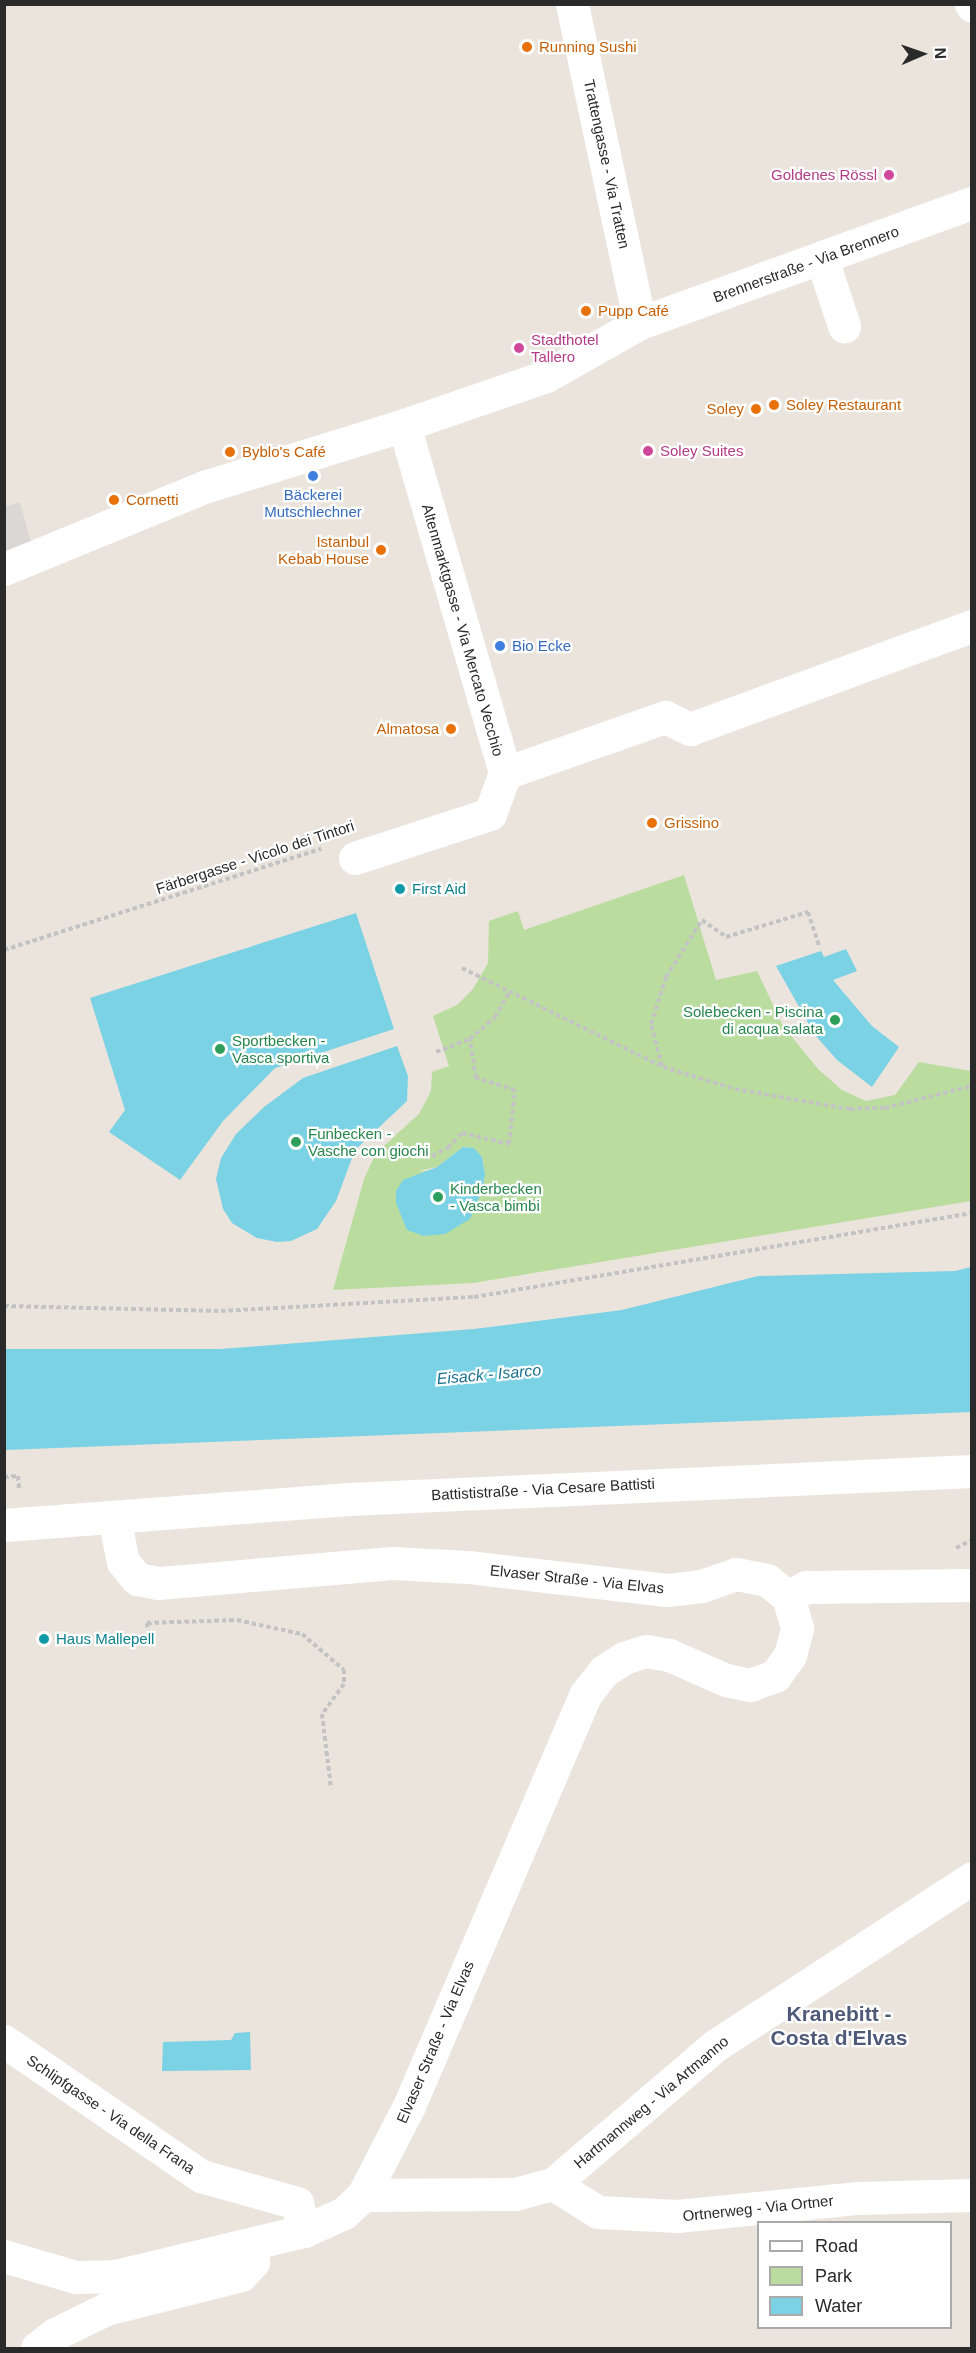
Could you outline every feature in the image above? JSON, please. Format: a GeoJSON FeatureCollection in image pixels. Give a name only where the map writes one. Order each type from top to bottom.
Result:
{"type":"FeatureCollection","features":[{"type":"Feature","properties":{"kind":"street","name":"Trattengasse - Via Tratten"},"geometry":{"type":"LineString","coordinates":[[572,4],[640,323]]}},
{"type":"Feature","properties":{"kind":"street","name":"Brennerstraße - Via Brennero"},"geometry":{"type":"LineString","coordinates":[[640,323],[972,203]]}},
{"type":"Feature","properties":{"kind":"street"},"geometry":{"type":"LineString","coordinates":[[822,259],[844,326]]}},
{"type":"Feature","properties":{"kind":"street"},"geometry":{"type":"LineString","coordinates":[[4,569],[204,486],[404,425],[546,376],[640,323]]}},
{"type":"Feature","properties":{"kind":"street","name":"Altenmarktgasse - Via Mercato Vecchio"},"geometry":{"type":"LineString","coordinates":[[404,425],[505,773],[665,717],[690,729],[972,626]]}},
{"type":"Feature","properties":{"kind":"street"},"geometry":{"type":"LineString","coordinates":[[355,858],[490,814],[505,773]]}},
{"type":"Feature","properties":{"kind":"street","name":"Battististraße - Via Cesare Battisti"},"geometry":{"type":"LineString","coordinates":[[114,1517],[349,1499],[972,1471]]}},
{"type":"Feature","properties":{"kind":"street"},"geometry":{"type":"LineString","coordinates":[[4,1525],[114,1517]]}},
{"type":"Feature","properties":{"kind":"street","name":"Elvaser Straße - Via Elvas"},"geometry":{"type":"LineString","coordinates":[[4,2256],[76,2277],[115,2276],[250,2245],[304,2230],[344,2213],[363,2195],[409,2106],[585,1695],[604,1671],[624,1658],[646,1651],[669,1655],[726,1680],[750,1685],[775,1676],[790,1656],[797,1628],[788,1597],[767,1580],[736,1574],[702,1586],[668,1590],[467,1567],[392,1563],[158,1583],[137,1578],[123,1562],[114,1517]]}},
{"type":"Feature","properties":{"kind":"street"},"geometry":{"type":"LineString","coordinates":[[788,1597],[806,1587],[972,1586]]}},
{"type":"Feature","properties":{"kind":"street","name":"Hartmannweg - Via Artmanno"},"geometry":{"type":"LineString","coordinates":[[363,2195],[515,2194],[553,2184],[716,2045],[972,1878]]}},
{"type":"Feature","properties":{"kind":"street","name":"Schlipfgasse - Via della Frana"},"geometry":{"type":"LineString","coordinates":[[4,2041],[201,2176],[297,2203],[304,2230]]}},
{"type":"Feature","properties":{"kind":"street","name":"Ortnerweg - Via Ortner"},"geometry":{"type":"LineString","coordinates":[[553,2184],[598,2212],[677,2216],[858,2198],[972,2195]]}},
{"type":"Feature","properties":{"kind":"street"},"geometry":{"type":"LineString","coordinates":[[37,2349],[55,2334],[106,2309],[241,2275],[253,2262],[250,2245]]}},
{"type":"Feature","properties":{"kind":"path","name":"Färbergasse - Vicolo dei Tintori"},"geometry":{"type":"LineString","coordinates":[[4,950],[323,848]]}},
{"type":"Feature","properties":{"kind":"path"},"geometry":{"type":"LineString","coordinates":[[663,1067],[651,1024],[666,977],[702,920],[726,937],[808,912],[819,945]]}},
{"type":"Feature","properties":{"kind":"path"},"geometry":{"type":"LineString","coordinates":[[462,968],[663,1067],[735,1089],[850,1109],[885,1108],[972,1086]]}},
{"type":"Feature","properties":{"kind":"path"},"geometry":{"type":"LineString","coordinates":[[436,1052],[470,1039],[495,1017],[509,993]]}},
{"type":"Feature","properties":{"kind":"path"},"geometry":{"type":"LineString","coordinates":[[432,1156],[448,1148],[462,1133],[509,1144],[515,1090],[476,1078],[470,1039]]}},
{"type":"Feature","properties":{"kind":"path"},"geometry":{"type":"LineString","coordinates":[[4,1306],[221,1311],[474,1297],[972,1213]]}},
{"type":"Feature","properties":{"kind":"path"},"geometry":{"type":"LineString","coordinates":[[148,1636],[147,1623],[237,1620],[302,1634],[344,1670],[344,1684],[322,1714],[331,1788]]}},
{"type":"Feature","properties":{"kind":"green space"},"geometry":{"type":"Polygon","coordinates":[[[684,875],[716,980],[757,971],[783,1026],[818,1069],[842,1090],[866,1101],[895,1095],[919,1062],[971,1071],[971,1201],[473,1283],[333,1290],[364,1179],[376,1153],[419,1114],[431,1091],[432,1072],[449,1066],[433,1016],[457,1005],[473,989],[488,963],[489,921],[518,911],[524,930],[684,875]],[[463,1147],[437,1167],[419,1171],[485,1174],[482,1157],[474,1148],[463,1147]]]}},
{"type":"Feature","properties":{"kind":"shaded area"},"geometry":{"type":"Polygon","coordinates":[[[20,502],[35,557],[4,569],[4,507],[20,502]]]}},
{"type":"Feature","properties":{"kind":"water","name":"Sportbecken - Vasca sportiva"},"geometry":{"type":"Polygon","coordinates":[[[356,913],[394,1029],[275,1068],[223,1121],[180,1180],[109,1132],[125,1110],[90,998],[356,913]]]}},
{"type":"Feature","properties":{"kind":"water","name":"Solebecken - Piscina di acqua salata"},"geometry":{"type":"Polygon","coordinates":[[[846,949],[857,971],[833,980],[872,1026],[899,1047],[872,1087],[837,1060],[815,1035],[776,966],[821,951],[824,957],[846,949]]]}},
{"type":"Feature","properties":{"kind":"water","name":"Funbecken - Vasche con giochi"},"geometry":{"type":"Polygon","coordinates":[[[397,1046],[408,1076],[407,1101],[355,1150],[336,1201],[317,1229],[291,1241],[277,1242],[257,1238],[232,1223],[223,1209],[216,1179],[221,1158],[236,1134],[264,1107],[303,1078],[397,1046]]]}},
{"type":"Feature","properties":{"kind":"water","name":"Kinderbecken - Vasca bimbi"},"geometry":{"type":"Polygon","coordinates":[[[463,1147],[474,1148],[482,1157],[485,1174],[482,1191],[470,1219],[445,1234],[424,1236],[407,1230],[396,1203],[396,1191],[403,1180],[437,1167],[463,1147]]]}},
{"type":"Feature","properties":{"kind":"water","name":"Eisack - Isarco"},"geometry":{"type":"Polygon","coordinates":[[[971,1267],[971,1412],[5,1450],[5,1349],[221,1349],[474,1329],[622,1310],[758,1276],[955,1271],[971,1267]]]}},
{"type":"Feature","properties":{"kind":"water"},"geometry":{"type":"Polygon","coordinates":[[[250,2032],[251,2070],[162,2071],[163,2042],[231,2040],[235,2033],[250,2032]]]}},
{"type":"Feature","properties":{"kind":"place","name":"Running Sushi"},"geometry":{"type":"Point","coordinates":[527,47]}},
{"type":"Feature","properties":{"kind":"place","name":"Goldenes Rössl"},"geometry":{"type":"Point","coordinates":[889,175]}},
{"type":"Feature","properties":{"kind":"place","name":"Pupp Café"},"geometry":{"type":"Point","coordinates":[586,311]}},
{"type":"Feature","properties":{"kind":"place","name":"Stadthotel Tallero"},"geometry":{"type":"Point","coordinates":[519,348]}},
{"type":"Feature","properties":{"kind":"place","name":"Soley Restaurant"},"geometry":{"type":"Point","coordinates":[774,405]}},
{"type":"Feature","properties":{"kind":"place","name":"Soley"},"geometry":{"type":"Point","coordinates":[756,409]}},
{"type":"Feature","properties":{"kind":"place","name":"Soley Suites"},"geometry":{"type":"Point","coordinates":[648,451]}},
{"type":"Feature","properties":{"kind":"place","name":"Byblo's Café"},"geometry":{"type":"Point","coordinates":[230,452]}},
{"type":"Feature","properties":{"kind":"place","name":"Bäckerei Mutschlechner"},"geometry":{"type":"Point","coordinates":[313,476]}},
{"type":"Feature","properties":{"kind":"place","name":"Cornetti"},"geometry":{"type":"Point","coordinates":[114,500]}},
{"type":"Feature","properties":{"kind":"place","name":"Istanbul Kebab House"},"geometry":{"type":"Point","coordinates":[381,550]}},
{"type":"Feature","properties":{"kind":"place","name":"Bio Ecke"},"geometry":{"type":"Point","coordinates":[500,646]}},
{"type":"Feature","properties":{"kind":"place","name":"Almatosa"},"geometry":{"type":"Point","coordinates":[451,729]}},
{"type":"Feature","properties":{"kind":"place","name":"Grissino"},"geometry":{"type":"Point","coordinates":[652,823]}},
{"type":"Feature","properties":{"kind":"place","name":"First Aid"},"geometry":{"type":"Point","coordinates":[400,889]}},
{"type":"Feature","properties":{"kind":"place","name":"Solebecken - Piscina di acqua salata"},"geometry":{"type":"Point","coordinates":[835,1020]}},
{"type":"Feature","properties":{"kind":"place","name":"Sportbecken - Vasca sportiva"},"geometry":{"type":"Point","coordinates":[220,1049]}},
{"type":"Feature","properties":{"kind":"place","name":"Funbecken - Vasche con giochi"},"geometry":{"type":"Point","coordinates":[296,1142]}},
{"type":"Feature","properties":{"kind":"place","name":"Kinderbecken - Vasca bimbi"},"geometry":{"type":"Point","coordinates":[438,1197]}},
{"type":"Feature","properties":{"kind":"place","name":"Haus Mallepell"},"geometry":{"type":"Point","coordinates":[44,1639]}},
{"type":"Feature","properties":{"kind":"district","name":"Kranebitt - Costa d'Elvas"},"geometry":{"type":"Point","coordinates":[839,2026]}}]}
